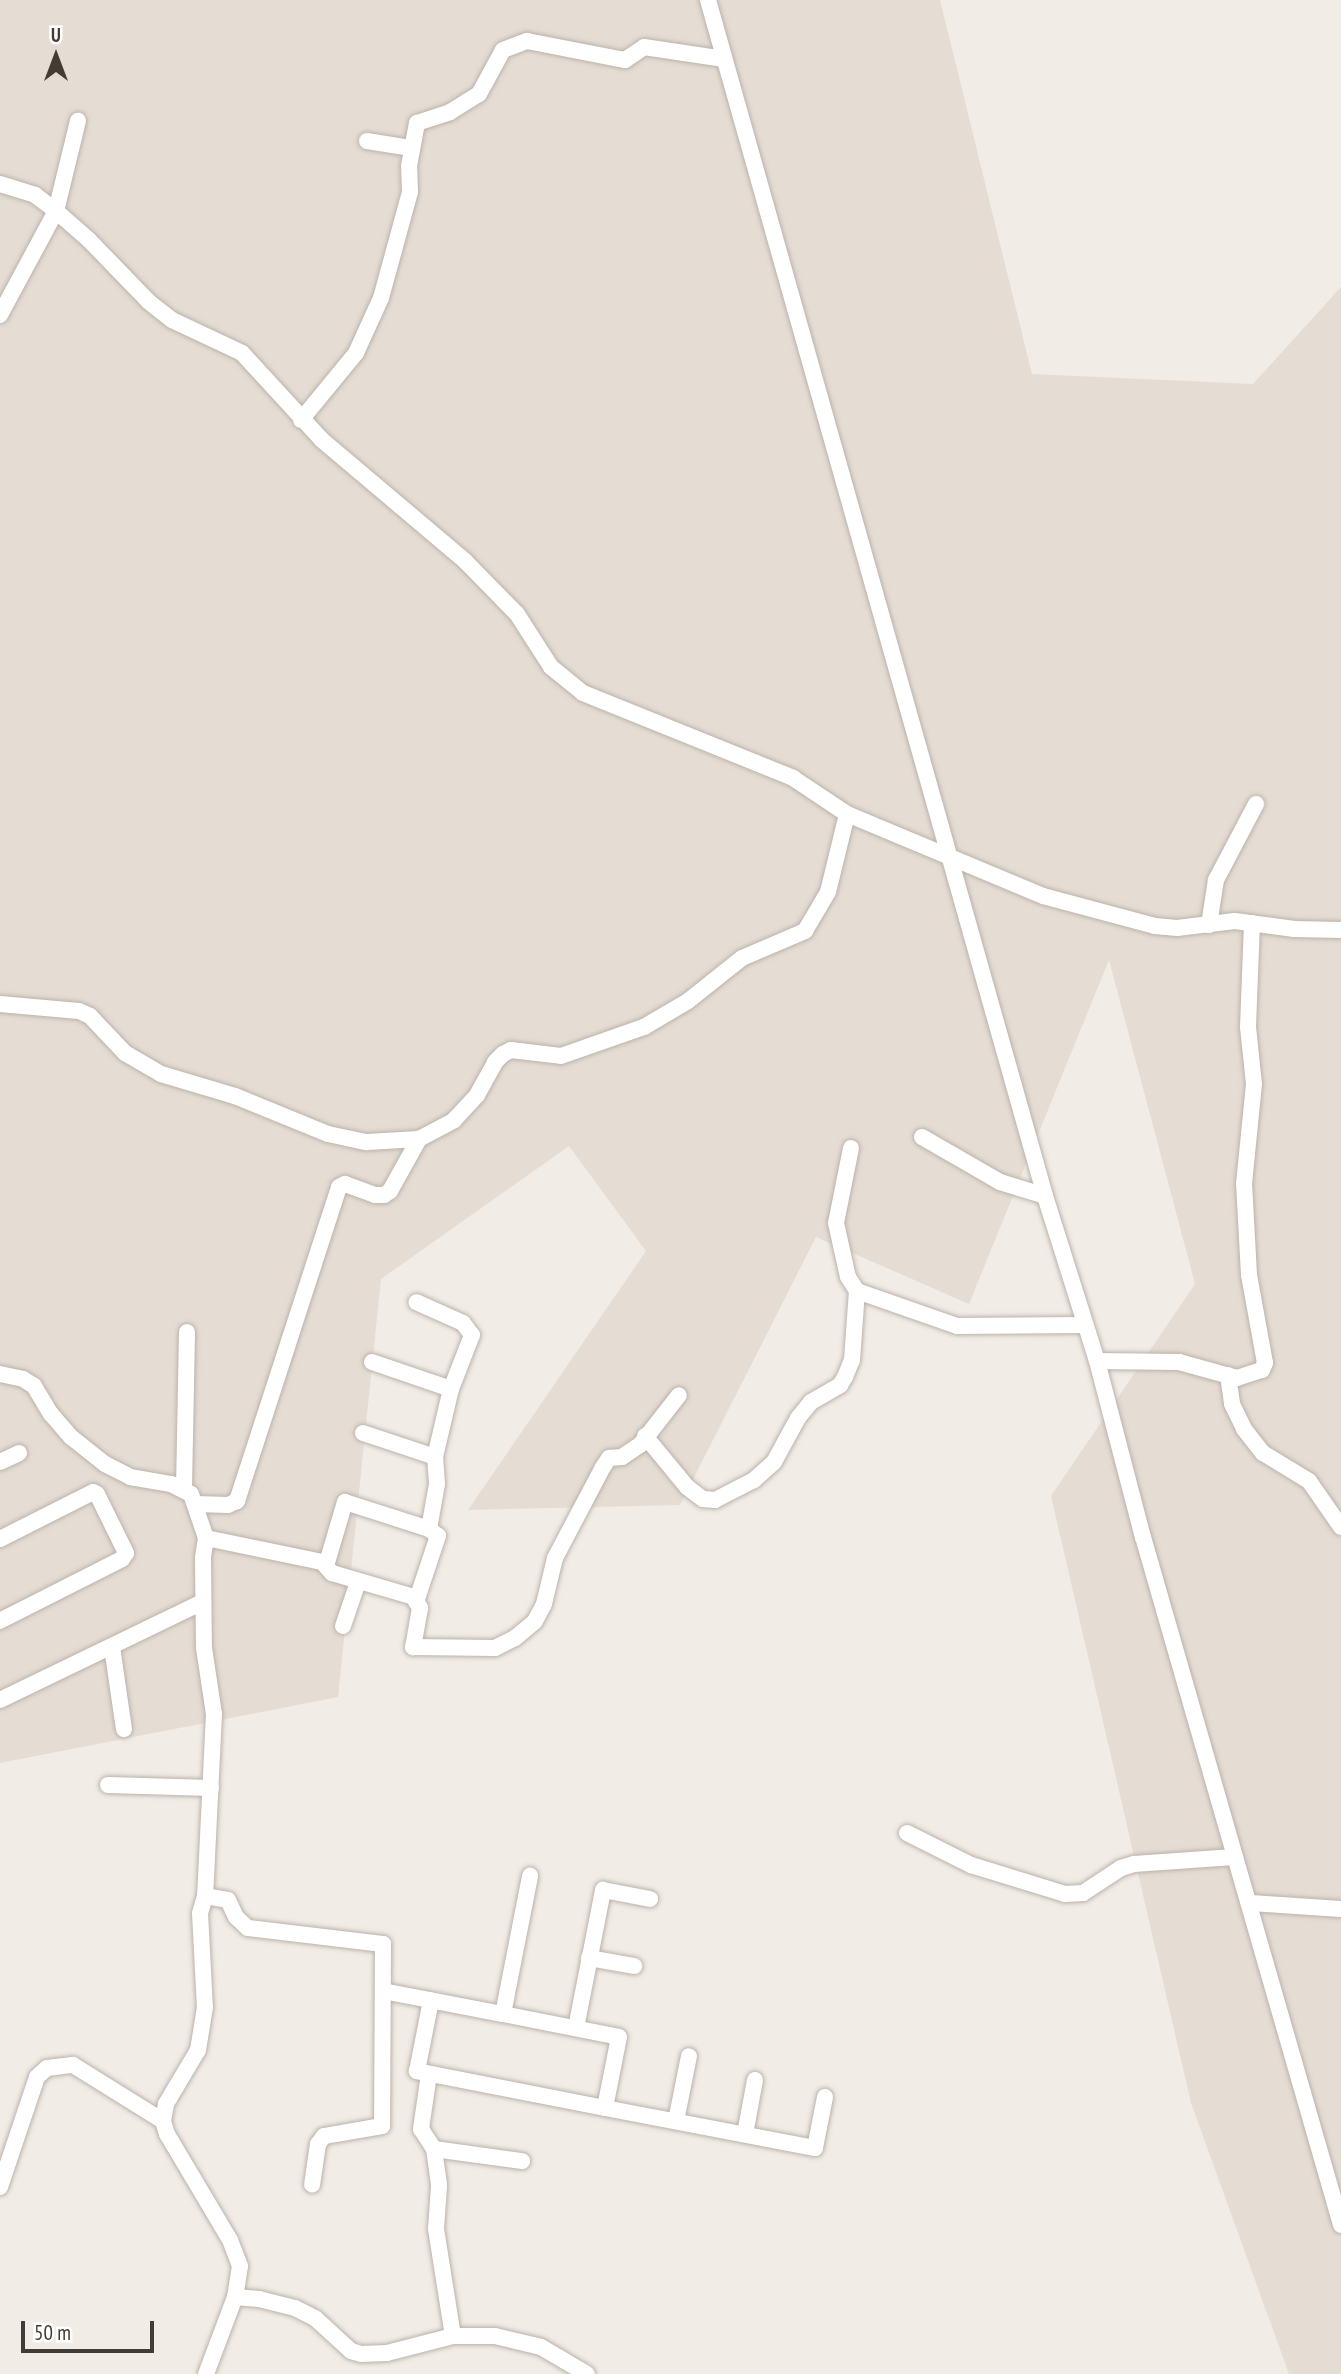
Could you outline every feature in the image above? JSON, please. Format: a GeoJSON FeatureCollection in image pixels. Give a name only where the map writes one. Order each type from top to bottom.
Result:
{"type":"FeatureCollection","features":[{"type":"Feature","properties":{"kind":"street"},"geometry":{"type":"LineString","coordinates":[[708,0],[1045,1196],[1097,1360],[1143,1537],[1234,1857],[1251,1903],[1341,2225]]}},
{"type":"Feature","properties":{"kind":"street"},"geometry":{"type":"LineString","coordinates":[[301,420],[356,353],[381,298],[410,192],[411,148],[417,123],[450,112],[480,94],[503,50],[527,41],[625,60],[644,47],[724,59]]}},
{"type":"Feature","properties":{"kind":"street"},"geometry":{"type":"LineString","coordinates":[[0,315],[55,211],[78,121]]}},
{"type":"Feature","properties":{"kind":"street"},"geometry":{"type":"LineString","coordinates":[[367,141],[411,148]]}},
{"type":"Feature","properties":{"kind":"street"},"geometry":{"type":"LineString","coordinates":[[0,184],[35,195],[89,240],[149,302],[172,320],[242,353],[274,385],[301,420],[383,494],[466,561],[517,614],[551,667],[566,680],[608,705],[793,778],[847,814],[951,860],[1043,896],[1155,926],[1209,925],[1235,921],[1294,929],[1341,930]]}},
{"type":"Feature","properties":{"kind":"street"},"geometry":{"type":"LineString","coordinates":[[1209,925],[1216,880],[1256,804]]}},
{"type":"Feature","properties":{"kind":"street"},"geometry":{"type":"LineString","coordinates":[[0,1004],[79,1011],[90,1016],[125,1053],[161,1074],[235,1096],[328,1134],[367,1142],[419,1139],[454,1120],[477,1096],[495,1062],[503,1054],[511,1050],[561,1056],[644,1027],[688,1001],[742,958],[805,931],[828,892],[847,814]]}},
{"type":"Feature","properties":{"kind":"street"},"geometry":{"type":"LineString","coordinates":[[1097,1360],[1179,1362],[1237,1378],[1262,1370],[1266,1353],[1249,1275],[1244,1184],[1254,1084],[1248,1027],[1251,923]]}},
{"type":"Feature","properties":{"kind":"street"},"geometry":{"type":"LineString","coordinates":[[922,1137],[1000,1182],[1045,1196]]}},
{"type":"Feature","properties":{"kind":"street"},"geometry":{"type":"LineString","coordinates":[[196,1504],[228,1505],[237,1501],[339,1187],[345,1184],[375,1195],[384,1195],[390,1191],[419,1139]]}},
{"type":"Feature","properties":{"kind":"street"},"geometry":{"type":"LineString","coordinates":[[645,1436],[687,1487],[703,1499],[715,1500],[754,1480],[774,1462],[798,1418],[811,1402],[840,1385],[852,1360],[857,1291],[848,1277],[836,1223],[851,1149]]}},
{"type":"Feature","properties":{"kind":"street"},"geometry":{"type":"LineString","coordinates":[[857,1291],[957,1326],[1084,1325]]}},
{"type":"Feature","properties":{"kind":"street"},"geometry":{"type":"LineString","coordinates":[[416,1302],[463,1323],[472,1335],[451,1389],[435,1457],[437,1484],[429,1529]]}},
{"type":"Feature","properties":{"kind":"street"},"geometry":{"type":"LineString","coordinates":[[184,1488],[187,1332]]}},
{"type":"Feature","properties":{"kind":"street"},"geometry":{"type":"LineString","coordinates":[[372,1362],[451,1389]]}},
{"type":"Feature","properties":{"kind":"street"},"geometry":{"type":"LineString","coordinates":[[0,1374],[23,1379],[34,1386],[71,1437],[105,1464],[130,1477],[184,1488],[196,1504],[206,1538],[204,1648],[214,1714],[205,1896],[200,1913],[205,2007],[203,2035],[192,2061],[166,2104],[163,2121],[167,2134],[236,2252],[240,2278],[206,2374]]}},
{"type":"Feature","properties":{"kind":"street"},"geometry":{"type":"LineString","coordinates":[[1228,1375],[1233,1404],[1244,1429],[1263,1452],[1309,1481],[1341,1527]]}},
{"type":"Feature","properties":{"kind":"street"},"geometry":{"type":"LineString","coordinates":[[206,1538],[322,1562],[332,1573],[414,1597],[420,1608],[413,1647],[495,1648],[515,1638],[535,1621],[544,1604],[555,1558],[603,1466],[609,1458],[622,1457],[640,1445],[679,1395]]}},
{"type":"Feature","properties":{"kind":"street"},"geometry":{"type":"LineString","coordinates":[[363,1433],[435,1457]]}},
{"type":"Feature","properties":{"kind":"street"},"geometry":{"type":"LineString","coordinates":[[0,1462],[19,1453]]}},
{"type":"Feature","properties":{"kind":"street"},"geometry":{"type":"LineString","coordinates":[[0,1539],[93,1492],[97,1494],[126,1553],[122,1559],[0,1621]]}},
{"type":"Feature","properties":{"kind":"street"},"geometry":{"type":"LineString","coordinates":[[326,1566],[345,1502],[429,1529],[438,1536],[416,1602]]}},
{"type":"Feature","properties":{"kind":"street"},"geometry":{"type":"LineString","coordinates":[[343,1626],[358,1582]]}},
{"type":"Feature","properties":{"kind":"street"},"geometry":{"type":"LineString","coordinates":[[0,1700],[203,1602]]}},
{"type":"Feature","properties":{"kind":"street"},"geometry":{"type":"LineString","coordinates":[[112,1647],[124,1729]]}},
{"type":"Feature","properties":{"kind":"street"},"geometry":{"type":"LineString","coordinates":[[108,1785],[211,1788]]}},
{"type":"Feature","properties":{"kind":"street"},"geometry":{"type":"LineString","coordinates":[[907,1833],[971,1865],[1065,1894],[1083,1893],[1134,1864],[1234,1857]]}},
{"type":"Feature","properties":{"kind":"street"},"geometry":{"type":"LineString","coordinates":[[503,2014],[530,1876]]}},
{"type":"Feature","properties":{"kind":"street"},"geometry":{"type":"LineString","coordinates":[[576,2028],[603,1890],[650,1899]]}},
{"type":"Feature","properties":{"kind":"street"},"geometry":{"type":"LineString","coordinates":[[205,1896],[228,1900],[236,1917],[248,1928],[383,1944],[382,2126],[324,2136],[318,2144],[312,2185]]}},
{"type":"Feature","properties":{"kind":"street"},"geometry":{"type":"LineString","coordinates":[[1251,1903],[1341,1909]]}},
{"type":"Feature","properties":{"kind":"street"},"geometry":{"type":"LineString","coordinates":[[589,1958],[635,1966]]}},
{"type":"Feature","properties":{"kind":"street"},"geometry":{"type":"LineString","coordinates":[[383,1991],[619,2037],[605,2108]]}},
{"type":"Feature","properties":{"kind":"street"},"geometry":{"type":"LineString","coordinates":[[431,2000],[417,2071],[429,2074],[815,2148],[825,2097]]}},
{"type":"Feature","properties":{"kind":"street"},"geometry":{"type":"LineString","coordinates":[[676,2121],[689,2056]]}},
{"type":"Feature","properties":{"kind":"street"},"geometry":{"type":"LineString","coordinates":[[0,2187],[37,2077],[47,2068],[73,2065],[163,2121]]}},
{"type":"Feature","properties":{"kind":"street"},"geometry":{"type":"LineString","coordinates":[[429,2074],[421,2129],[434,2149],[439,2186],[436,2229],[453,2336]]}},
{"type":"Feature","properties":{"kind":"street"},"geometry":{"type":"LineString","coordinates":[[745,2134],[755,2080]]}},
{"type":"Feature","properties":{"kind":"street"},"geometry":{"type":"LineString","coordinates":[[434,2149],[522,2161]]}},
{"type":"Feature","properties":{"kind":"street"},"geometry":{"type":"LineString","coordinates":[[235,2297],[259,2299],[295,2308],[322,2322],[351,2351],[361,2354],[387,2353],[453,2336],[475,2334],[517,2340],[541,2347],[577,2371]]}},
{"type":"Feature","properties":{"kind":"shaded area"},"geometry":{"type":"Polygon","coordinates":[[[0,0],[940,0],[1032,374],[1253,384],[1341,287],[1341,2374],[1289,2374],[1191,2103],[1051,1496],[1195,1284],[1109,960],[969,1304],[816,1237],[680,1505],[468,1510],[646,1251],[569,1146],[381,1279],[338,1697],[0,1763],[0,0]]]}}]}
